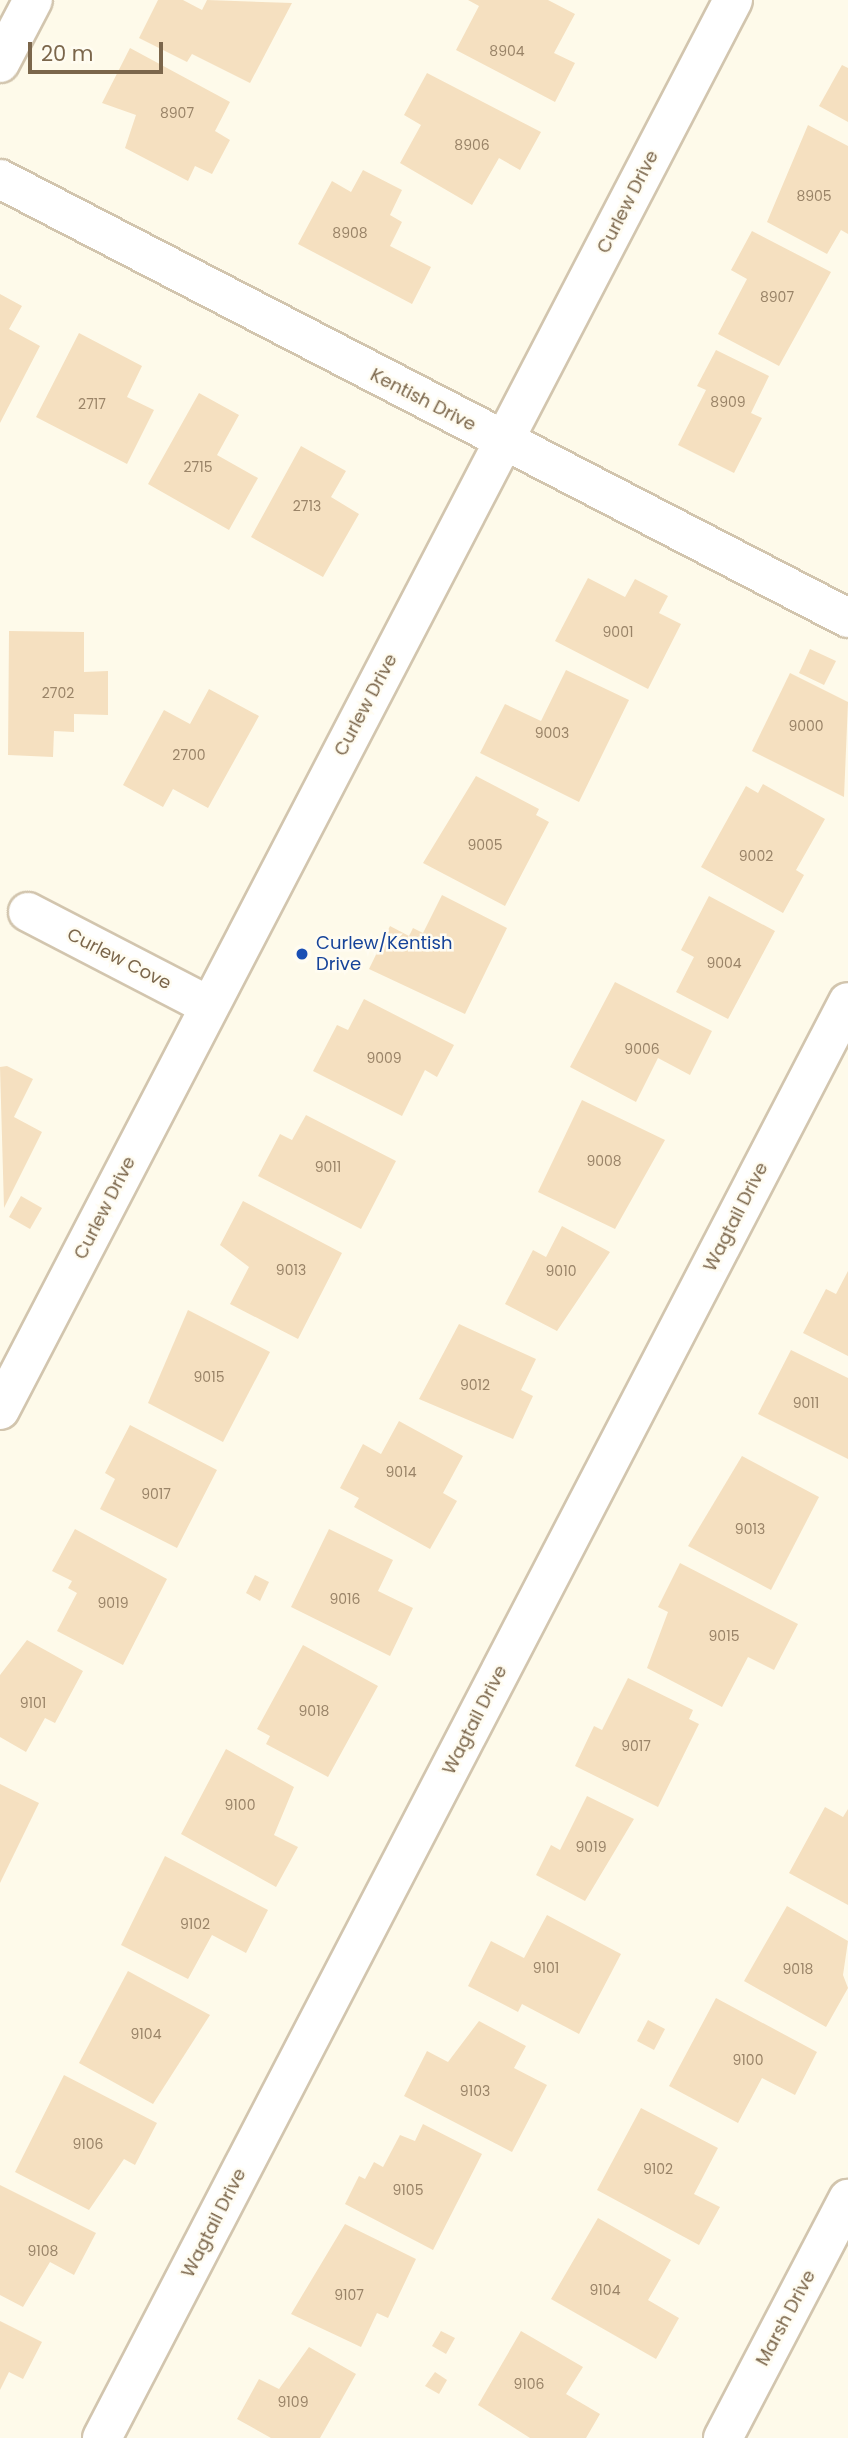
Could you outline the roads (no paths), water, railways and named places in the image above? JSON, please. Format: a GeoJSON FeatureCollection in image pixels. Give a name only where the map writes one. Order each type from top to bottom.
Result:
{"type":"FeatureCollection","features":[{"type":"Feature","properties":{"kind":"street"},"geometry":{"type":"LineString","coordinates":[[0,63],[33,0]]}},
{"type":"Feature","properties":{"kind":"street","name":"Curlew Drive"},"geometry":{"type":"LineString","coordinates":[[0,1410],[733,0]]}},
{"type":"Feature","properties":{"kind":"street","name":"Kentish Drive"},"geometry":{"type":"LineString","coordinates":[[0,179],[848,618]]}},
{"type":"Feature","properties":{"kind":"street","name":"Curlew Cove"},"geometry":{"type":"LineString","coordinates":[[27,912],[209,1006]]}},
{"type":"Feature","properties":{"kind":"street","name":"Wagtail Drive"},"geometry":{"type":"LineString","coordinates":[[102,2438],[848,1002]]}},
{"type":"Feature","properties":{"kind":"street","name":"Marsh Drive"},"geometry":{"type":"LineString","coordinates":[[723,2438],[848,2199]]}},
{"type":"Feature","properties":{"kind":"place","name":"Curlew/Kentish Drive"},"geometry":{"type":"Point","coordinates":[302,954]}}]}
